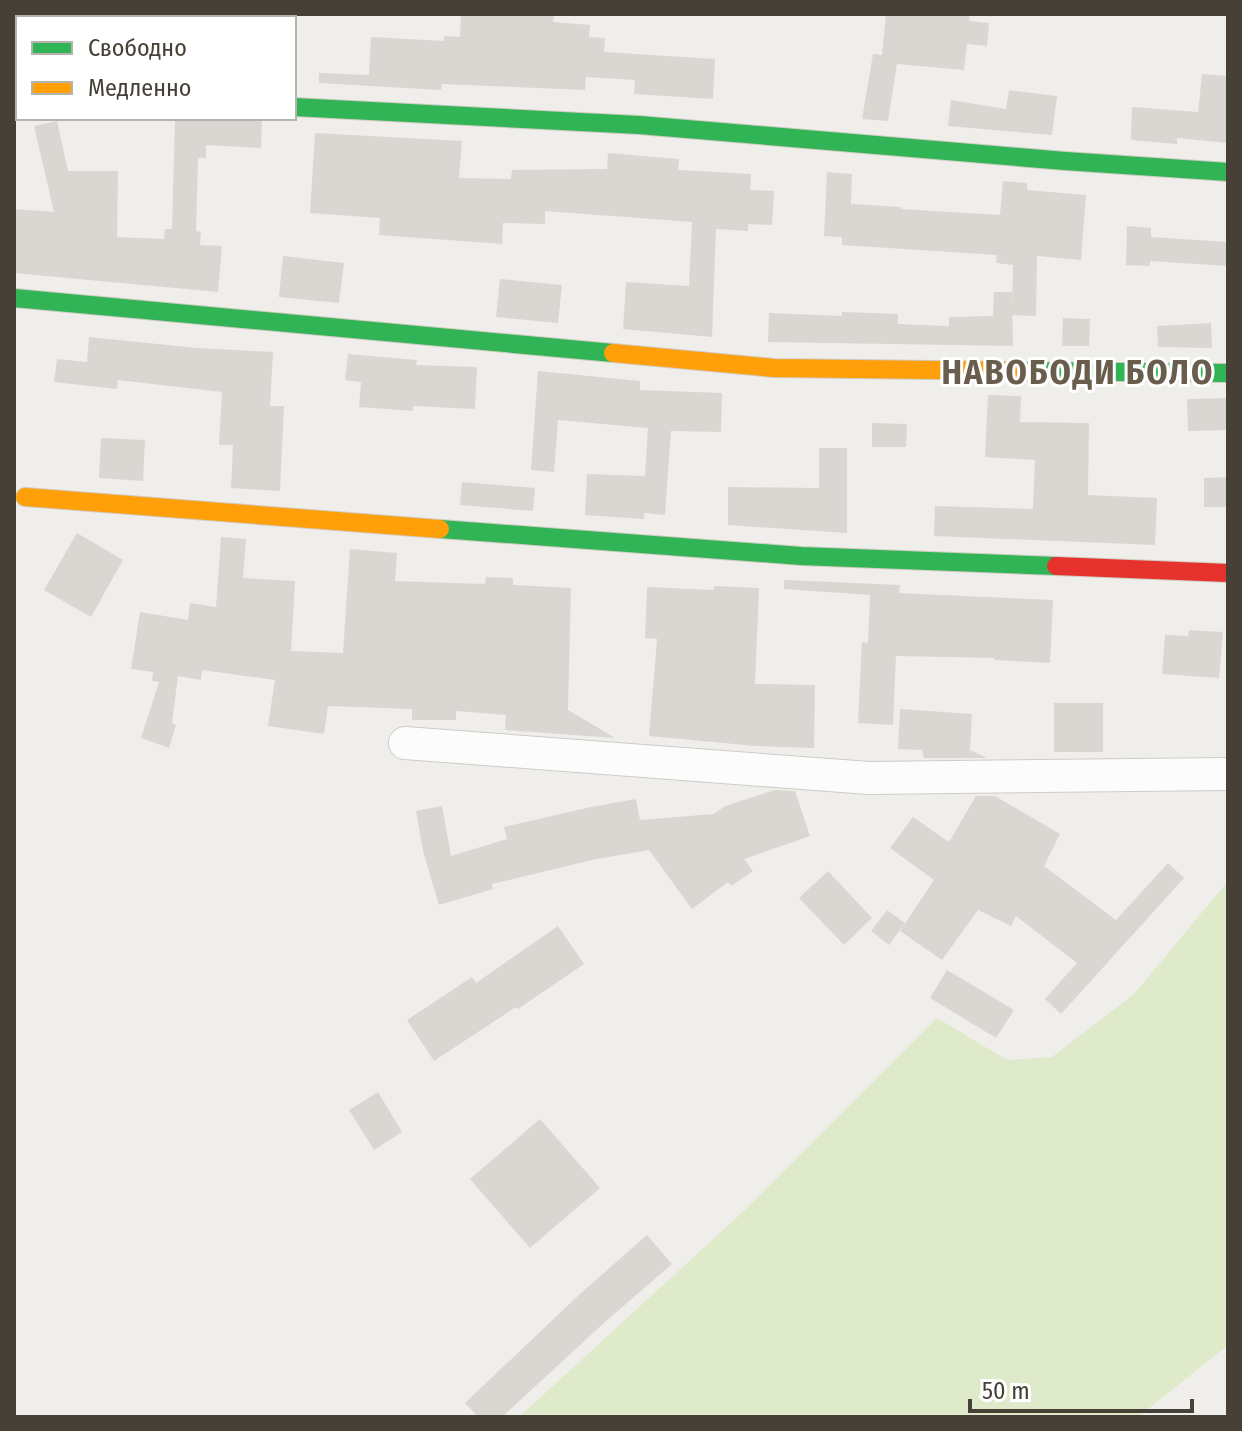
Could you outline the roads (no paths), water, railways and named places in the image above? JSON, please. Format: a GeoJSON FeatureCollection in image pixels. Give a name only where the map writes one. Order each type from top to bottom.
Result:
{"type":"FeatureCollection","features":[{"type":"Feature","properties":{"kind":"street"},"geometry":{"type":"LineString","coordinates":[[296,107],[639,125],[1228,172]]}},
{"type":"Feature","properties":{"kind":"street"},"geometry":{"type":"LineString","coordinates":[[14,298],[774,368],[1228,373]]}},
{"type":"Feature","properties":{"kind":"street"},"geometry":{"type":"LineString","coordinates":[[25,497],[801,556],[1228,573]]}},
{"type":"Feature","properties":{"kind":"street"},"geometry":{"type":"LineString","coordinates":[[405,743],[869,778],[1228,774]]}},
{"type":"Feature","properties":{"kind":"district","name":"НАВОБОДИ БОЛО"},"geometry":{"type":"Point","coordinates":[1078,372]}}]}
